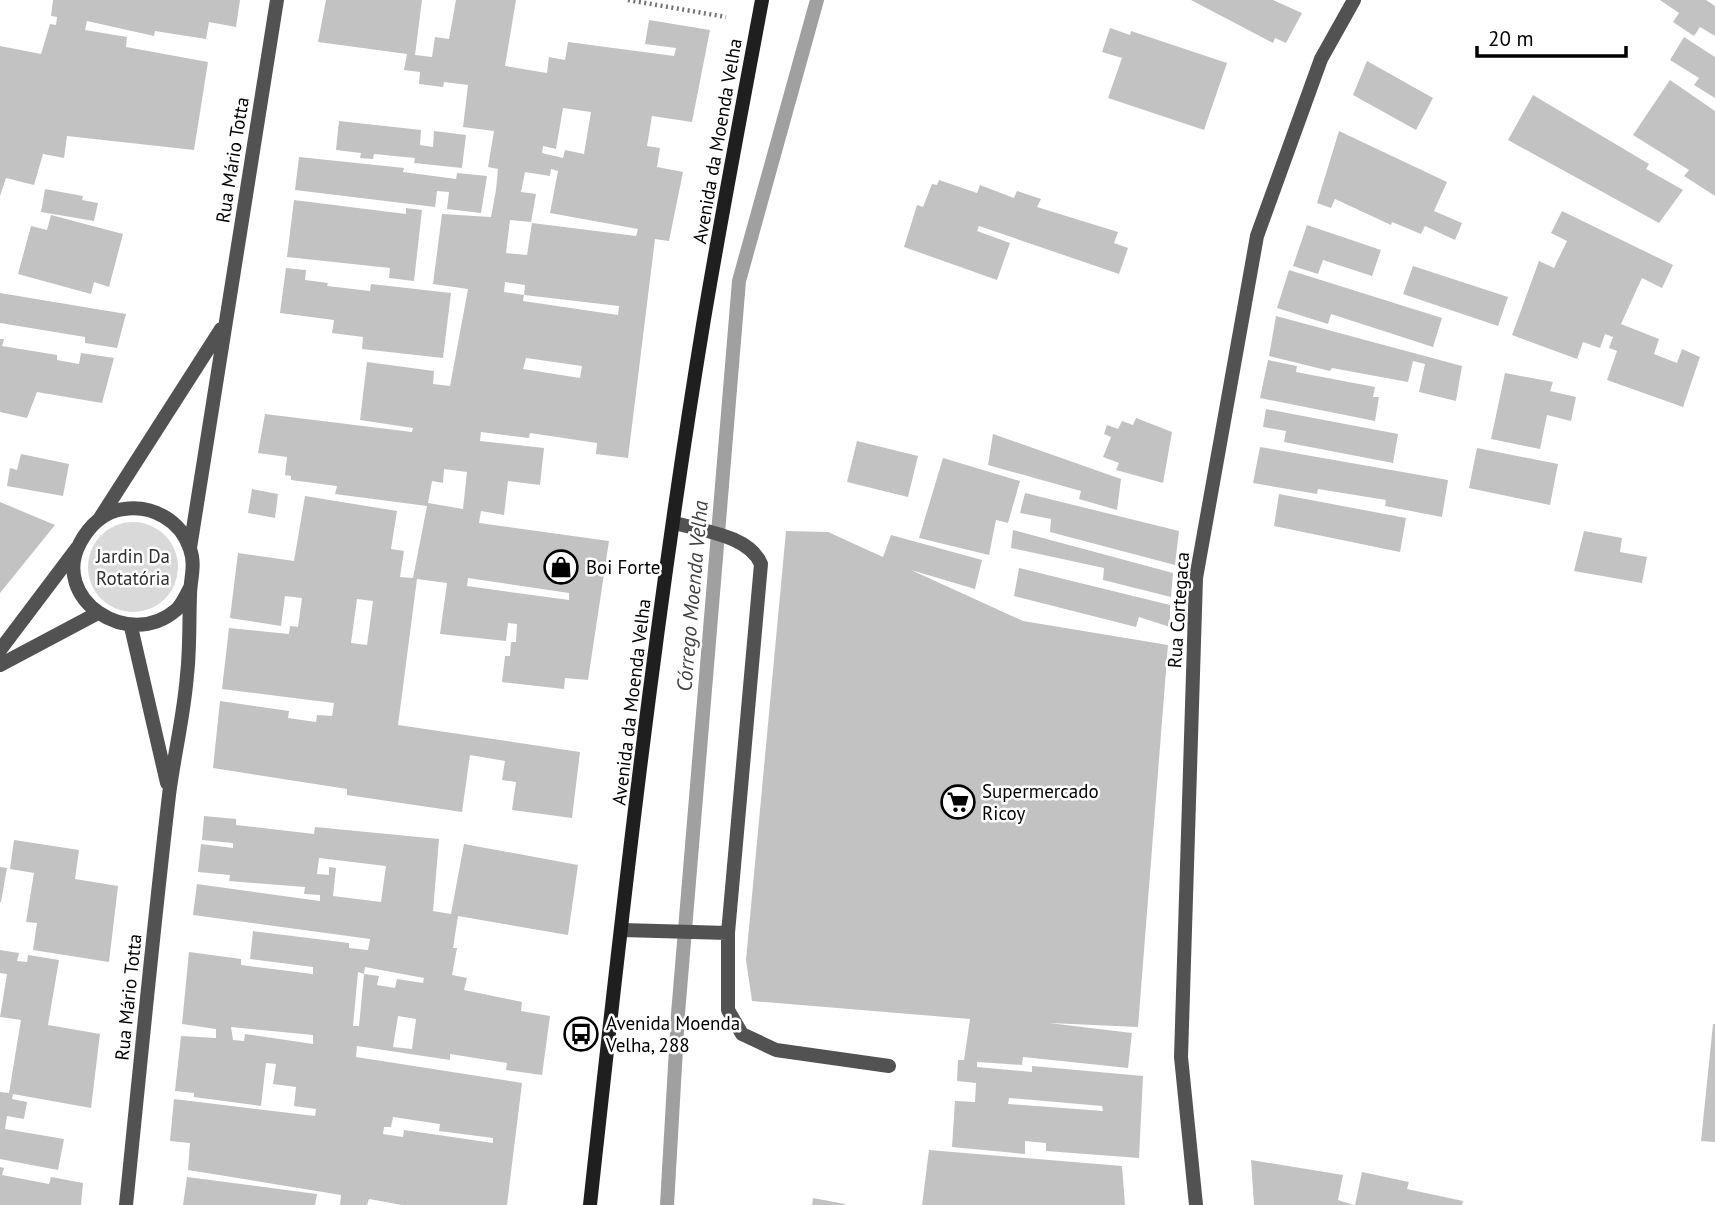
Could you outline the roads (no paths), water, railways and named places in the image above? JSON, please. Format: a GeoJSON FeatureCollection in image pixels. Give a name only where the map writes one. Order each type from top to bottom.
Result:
{"type":"FeatureCollection","features":[{"type":"Feature","properties":{"kind":"street","name":"Rua Mário Totta"},"geometry":{"type":"LineString","coordinates":[[190,549],[277,0]]}},
{"type":"Feature","properties":{"kind":"street","name":"Avenida da Moenda Velha"},"geometry":{"type":"LineString","coordinates":[[590,1205],[622,930],[703,326],[762,0]]}},
{"type":"Feature","properties":{"kind":"street","name":"Rua Cortegaca"},"geometry":{"type":"LineString","coordinates":[[1196,1205],[1181,1057],[1196,578],[1257,236],[1321,59],[1354,0]]}},
{"type":"Feature","properties":{"kind":"street","name":"Rua Mário Totta"},"geometry":{"type":"LineString","coordinates":[[100,518],[224,325]]}},
{"type":"Feature","properties":{"kind":"street"},"geometry":{"type":"LineString","coordinates":[[0,650],[78,547],[87,530],[100,518],[121,509],[142,508],[163,515],[180,529],[190,549],[194,568],[190,589],[177,610],[156,623],[131,627],[96,614],[81,595],[74,570],[78,547]]}},
{"type":"Feature","properties":{"kind":"street"},"geometry":{"type":"LineString","coordinates":[[675,523],[744,544],[756,552],[761,564],[728,933],[728,1010],[742,1034],[776,1050],[889,1066]]}},
{"type":"Feature","properties":{"kind":"street","name":"Rua Mário Totta"},"geometry":{"type":"LineString","coordinates":[[126,1205],[169,794],[187,675],[190,589]]}},
{"type":"Feature","properties":{"kind":"street"},"geometry":{"type":"LineString","coordinates":[[0,665],[96,614]]}},
{"type":"Feature","properties":{"kind":"street","name":"Rua Mário Totta"},"geometry":{"type":"LineString","coordinates":[[131,627],[169,794]]}},
{"type":"Feature","properties":{"kind":"street"},"geometry":{"type":"LineString","coordinates":[[622,930],[728,933]]}},
{"type":"Feature","properties":{"kind":"waterway","name":"Córrego Moenda Velha"},"geometry":{"type":"LineString","coordinates":[[667,1205],[678,1014],[739,281],[817,0]]}},
{"type":"Feature","properties":{"kind":"place","name":"Boi Forte"},"geometry":{"type":"Point","coordinates":[561,567]}},
{"type":"Feature","properties":{"kind":"place","name":"Supermercado Ricoy"},"geometry":{"type":"Point","coordinates":[958,802]}},
{"type":"Feature","properties":{"kind":"place","name":"Avenida Moenda Velha, 288"},"geometry":{"type":"Point","coordinates":[581,1034]}},
{"type":"Feature","properties":{"kind":"park label","name":"Jardin Da Rotatória"},"geometry":{"type":"Point","coordinates":[133,567]}}]}
